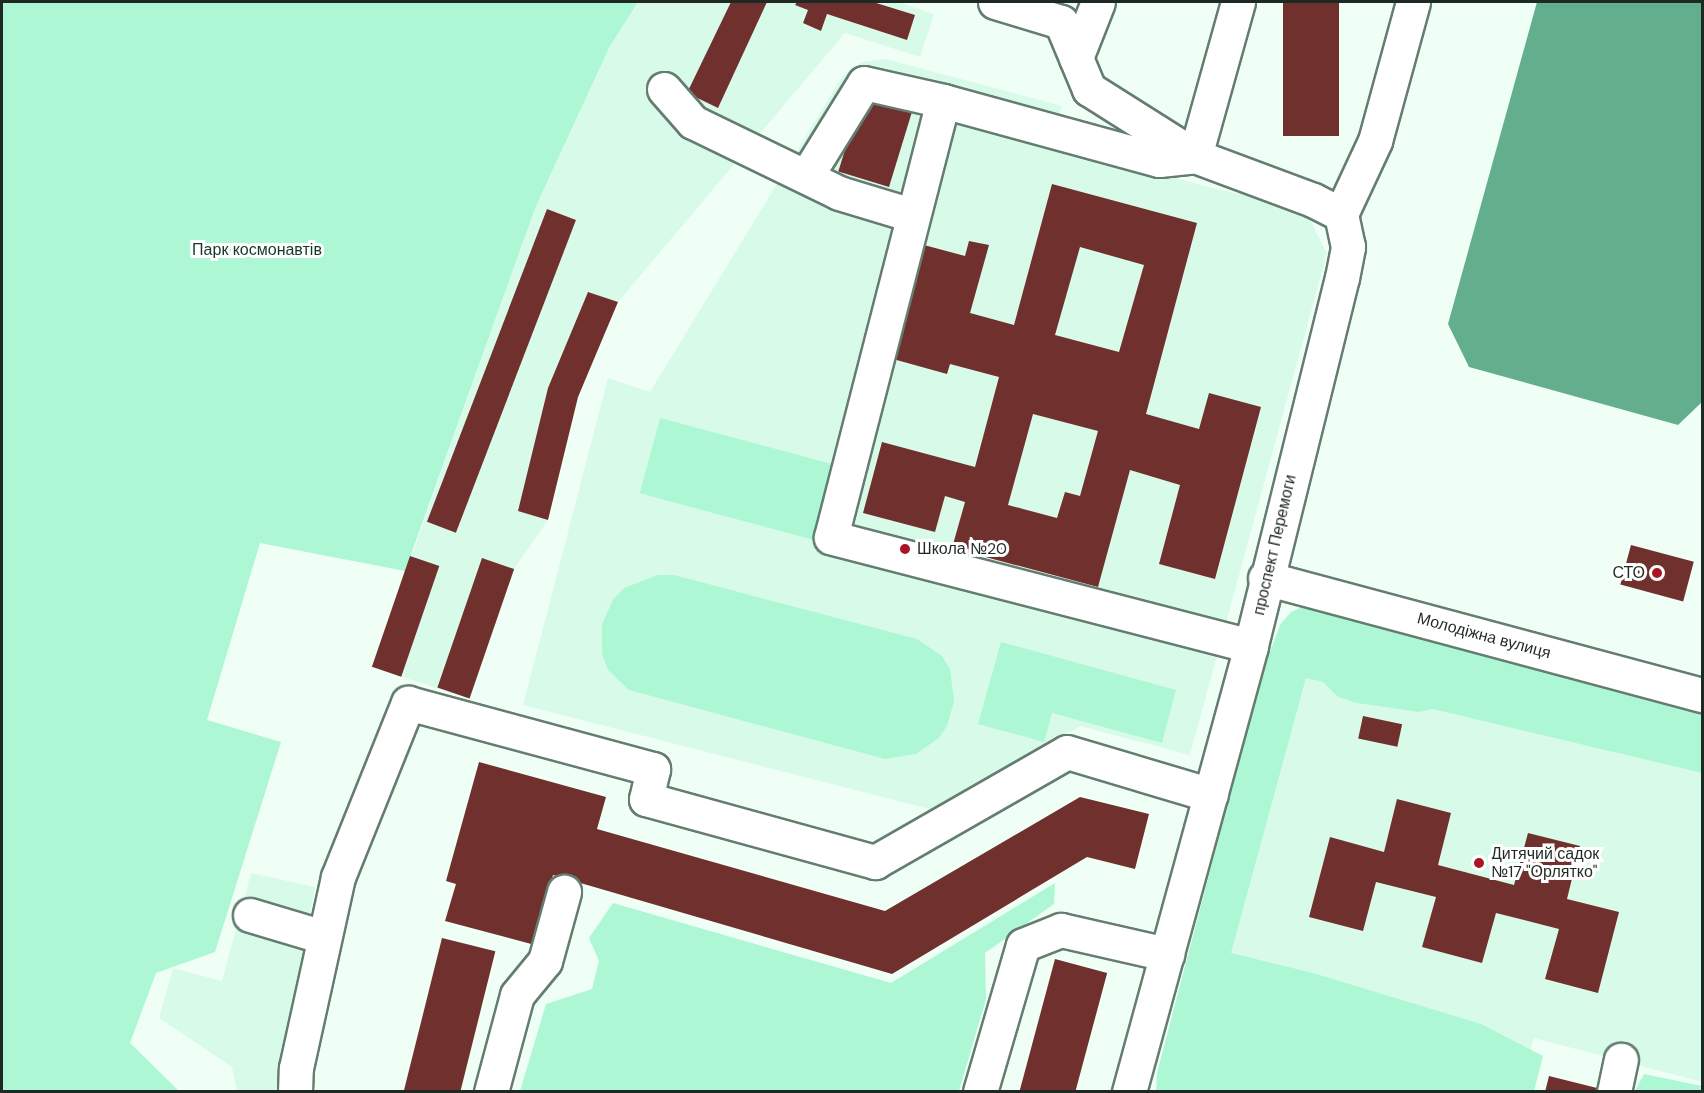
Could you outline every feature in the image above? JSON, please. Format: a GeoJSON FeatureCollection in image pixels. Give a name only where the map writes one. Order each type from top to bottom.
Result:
{"type":"FeatureCollection","features":[{"type":"Feature","properties":{"kind":"street"},"geometry":{"type":"LineString","coordinates":[[994,2],[1061,22],[1089,89],[1195,156],[1313,200],[1341,214],[1375,141],[1413,2]]}},
{"type":"Feature","properties":{"kind":"street"},"geometry":{"type":"LineString","coordinates":[[1076,58],[1098,2]]}},
{"type":"Feature","properties":{"kind":"street"},"geometry":{"type":"LineString","coordinates":[[1195,156],[1238,2]]}},
{"type":"Feature","properties":{"kind":"street"},"geometry":{"type":"LineString","coordinates":[[807,175],[864,83],[943,101],[1159,160],[1195,156]]}},
{"type":"Feature","properties":{"kind":"street"},"geometry":{"type":"LineString","coordinates":[[664,89],[693,122],[807,175],[838,193],[912,215]]}},
{"type":"Feature","properties":{"kind":"street"},"geometry":{"type":"LineString","coordinates":[[943,101],[831,537],[1251,646]]}},
{"type":"Feature","properties":{"kind":"street","name":"проспект Перемоги"},"geometry":{"type":"LineString","coordinates":[[1129,1092],[1251,646],[1344,268],[1348,247],[1341,214]]}},
{"type":"Feature","properties":{"kind":"street","name":"Молодіжна вулиця"},"geometry":{"type":"LineString","coordinates":[[1266,578],[1702,694]]}},
{"type":"Feature","properties":{"kind":"street"},"geometry":{"type":"LineString","coordinates":[[295,1092],[324,936],[338,877],[408,702],[653,770],[646,799],[875,862],[1067,752],[1211,795]]}},
{"type":"Feature","properties":{"kind":"street"},"geometry":{"type":"LineString","coordinates":[[491,1092],[517,994],[545,961],[564,892]]}},
{"type":"Feature","properties":{"kind":"street"},"geometry":{"type":"LineString","coordinates":[[250,915],[324,936]]}},
{"type":"Feature","properties":{"kind":"street"},"geometry":{"type":"LineString","coordinates":[[980,1092],[1023,945],[1061,930],[1167,954]]}},
{"type":"Feature","properties":{"kind":"street"},"geometry":{"type":"LineString","coordinates":[[1614,1092],[1621,1060]]}},
{"type":"Feature","properties":{"kind":"shaded area"},"geometry":{"type":"Polygon","coordinates":[[[638,2],[898,2],[934,14],[920,57],[845,33],[618,302],[578,397],[548,520],[514,569],[470,699],[372,667],[536,206],[610,46],[638,2]]]}},
{"type":"Feature","properties":{"kind":"shaded area"},"geometry":{"type":"Polygon","coordinates":[[[1537,2],[1702,2],[1702,402],[1678,425],[1469,367],[1448,324],[1537,2]]]}},
{"type":"Feature","properties":{"kind":"shaded area","name":"Школа №20"},"geometry":{"type":"Polygon","coordinates":[[[886,59],[1062,106],[1052,143],[1208,187],[1304,208],[1327,253],[1190,755],[1080,726],[937,811],[523,705],[608,378],[650,392],[842,77],[862,62],[886,59]]]}},
{"type":"Feature","properties":{"kind":"shaded area","name":"Дитячий садок №17 \"Орлятко\""},"geometry":{"type":"Polygon","coordinates":[[[1306,678],[1702,773],[1702,1082],[1534,1038],[1518,1092],[1204,1050],[1306,678]]]}},
{"type":"Feature","properties":{"kind":"shaded area"},"geometry":{"type":"Polygon","coordinates":[[[251,873],[315,887],[282,1057],[283,1091],[237,1091],[232,1067],[159,1018],[173,968],[222,981],[251,873]]]}},
{"type":"Feature","properties":{"kind":"green space","name":"Парк космонавтів"},"geometry":{"type":"Polygon","coordinates":[[[2,2],[638,2],[610,46],[536,206],[405,571],[260,543],[207,720],[281,742],[215,952],[156,973],[130,1043],[179,1091],[2,1091],[2,2]]]}},
{"type":"Feature","properties":{"kind":"green space"},"geometry":{"type":"Polygon","coordinates":[[[660,418],[836,465],[816,540],[640,493],[660,418]]]}},
{"type":"Feature","properties":{"kind":"green space"},"geometry":{"type":"Polygon","coordinates":[[[658,575],[674,575],[917,639],[942,656],[950,669],[954,701],[947,726],[939,738],[916,754],[885,759],[629,690],[608,670],[602,654],[602,624],[613,600],[624,588],[658,575]]]}},
{"type":"Feature","properties":{"kind":"green space"},"geometry":{"type":"Polygon","coordinates":[[[1307,605],[1702,711],[1702,773],[1433,709],[1419,712],[1357,703],[1338,697],[1323,682],[1306,678],[1231,953],[1313,973],[1481,1024],[1543,1056],[1534,1091],[1156,1092],[1157,1073],[1262,673],[1280,625],[1291,612],[1307,605]]]}},
{"type":"Feature","properties":{"kind":"green space"},"geometry":{"type":"Polygon","coordinates":[[[1001,642],[1176,690],[1162,743],[1052,713],[1044,742],[978,724],[1001,642]]]}},
{"type":"Feature","properties":{"kind":"green space"},"geometry":{"type":"Polygon","coordinates":[[[1055,883],[1054,904],[985,953],[986,999],[959,1091],[520,1091],[546,1004],[592,989],[599,961],[589,938],[613,903],[891,983],[1055,883]]]}},
{"type":"Feature","properties":{"kind":"green space"},"geometry":{"type":"Polygon","coordinates":[[[1644,1074],[1702,1086],[1702,1091],[1635,1091],[1644,1074]]]}},
{"type":"Feature","properties":{"kind":"building"},"geometry":{"type":"Polygon","coordinates":[[[731,2],[767,2],[718,108],[687,93],[731,2]]]}},
{"type":"Feature","properties":{"kind":"building"},"geometry":{"type":"Polygon","coordinates":[[[797,2],[873,2],[915,15],[907,40],[827,14],[821,31],[803,23],[808,10],[795,5],[797,2]]]}},
{"type":"Feature","properties":{"kind":"building"},"geometry":{"type":"Polygon","coordinates":[[[1283,2],[1339,2],[1339,136],[1283,136],[1283,2]]]}},
{"type":"Feature","properties":{"kind":"building"},"geometry":{"type":"Polygon","coordinates":[[[862,94],[913,109],[889,187],[838,171],[862,94]]]}},
{"type":"Feature","properties":{"kind":"building"},"geometry":{"type":"Polygon","coordinates":[[[1052,184],[1197,223],[1146,414],[1199,429],[1209,393],[1261,407],[1215,579],[1159,564],[1180,485],[1130,470],[1098,587],[952,548],[965,502],[945,496],[935,532],[863,513],[882,442],[975,467],[999,377],[950,364],[947,374],[893,359],[924,245],[965,256],[969,241],[989,245],[970,313],[1014,325],[1052,184]],[[1080,247],[1055,335],[1119,352],[1144,265],[1080,247]],[[1033,414],[1008,505],[1057,518],[1065,492],[1080,496],[1098,431],[1033,414]]]}},
{"type":"Feature","properties":{"kind":"building"},"geometry":{"type":"Polygon","coordinates":[[[547,209],[576,220],[456,533],[427,522],[547,209]]]}},
{"type":"Feature","properties":{"kind":"building"},"geometry":{"type":"Polygon","coordinates":[[[588,292],[618,302],[578,397],[548,520],[518,511],[548,388],[588,292]]]}},
{"type":"Feature","properties":{"kind":"building","name":"СТО"},"geometry":{"type":"Polygon","coordinates":[[[1631,545],[1694,562],[1683,601],[1620,585],[1631,545]]]}},
{"type":"Feature","properties":{"kind":"building"},"geometry":{"type":"Polygon","coordinates":[[[410,556],[439,566],[401,677],[372,667],[410,556]]]}},
{"type":"Feature","properties":{"kind":"building"},"geometry":{"type":"Polygon","coordinates":[[[482,558],[514,569],[470,699],[437,688],[482,558]]]}},
{"type":"Feature","properties":{"kind":"building"},"geometry":{"type":"Polygon","coordinates":[[[1363,716],[1402,724],[1397,747],[1358,738],[1363,716]]]}},
{"type":"Feature","properties":{"kind":"building"},"geometry":{"type":"Polygon","coordinates":[[[479,762],[606,797],[597,829],[885,911],[1080,797],[1149,814],[1135,869],[1087,857],[892,974],[553,875],[535,945],[445,921],[456,884],[446,881],[479,762]]]}},
{"type":"Feature","properties":{"kind":"building"},"geometry":{"type":"Polygon","coordinates":[[[1397,799],[1451,813],[1438,865],[1514,885],[1528,833],[1580,846],[1567,899],[1619,912],[1598,993],[1545,979],[1559,929],[1496,913],[1482,963],[1422,947],[1436,897],[1376,882],[1363,931],[1309,917],[1330,837],[1384,852],[1397,799]]]}},
{"type":"Feature","properties":{"kind":"building"},"geometry":{"type":"Polygon","coordinates":[[[442,938],[495,951],[460,1092],[404,1092],[442,938]]]}},
{"type":"Feature","properties":{"kind":"building"},"geometry":{"type":"Polygon","coordinates":[[[1055,959],[1107,973],[1075,1092],[1019,1092],[1055,959]]]}},
{"type":"Feature","properties":{"kind":"building"},"geometry":{"type":"Polygon","coordinates":[[[1549,1076],[1597,1088],[1596,1092],[1545,1092],[1549,1076]]]}},
{"type":"Feature","properties":{"kind":"place","name":"Школа №20"},"geometry":{"type":"Point","coordinates":[905,549]}},
{"type":"Feature","properties":{"kind":"place","name":"СТО"},"geometry":{"type":"Point","coordinates":[1657,573]}},
{"type":"Feature","properties":{"kind":"place","name":"Дитячий садок №17 \"Орлятко\""},"geometry":{"type":"Point","coordinates":[1479,863]}}]}
